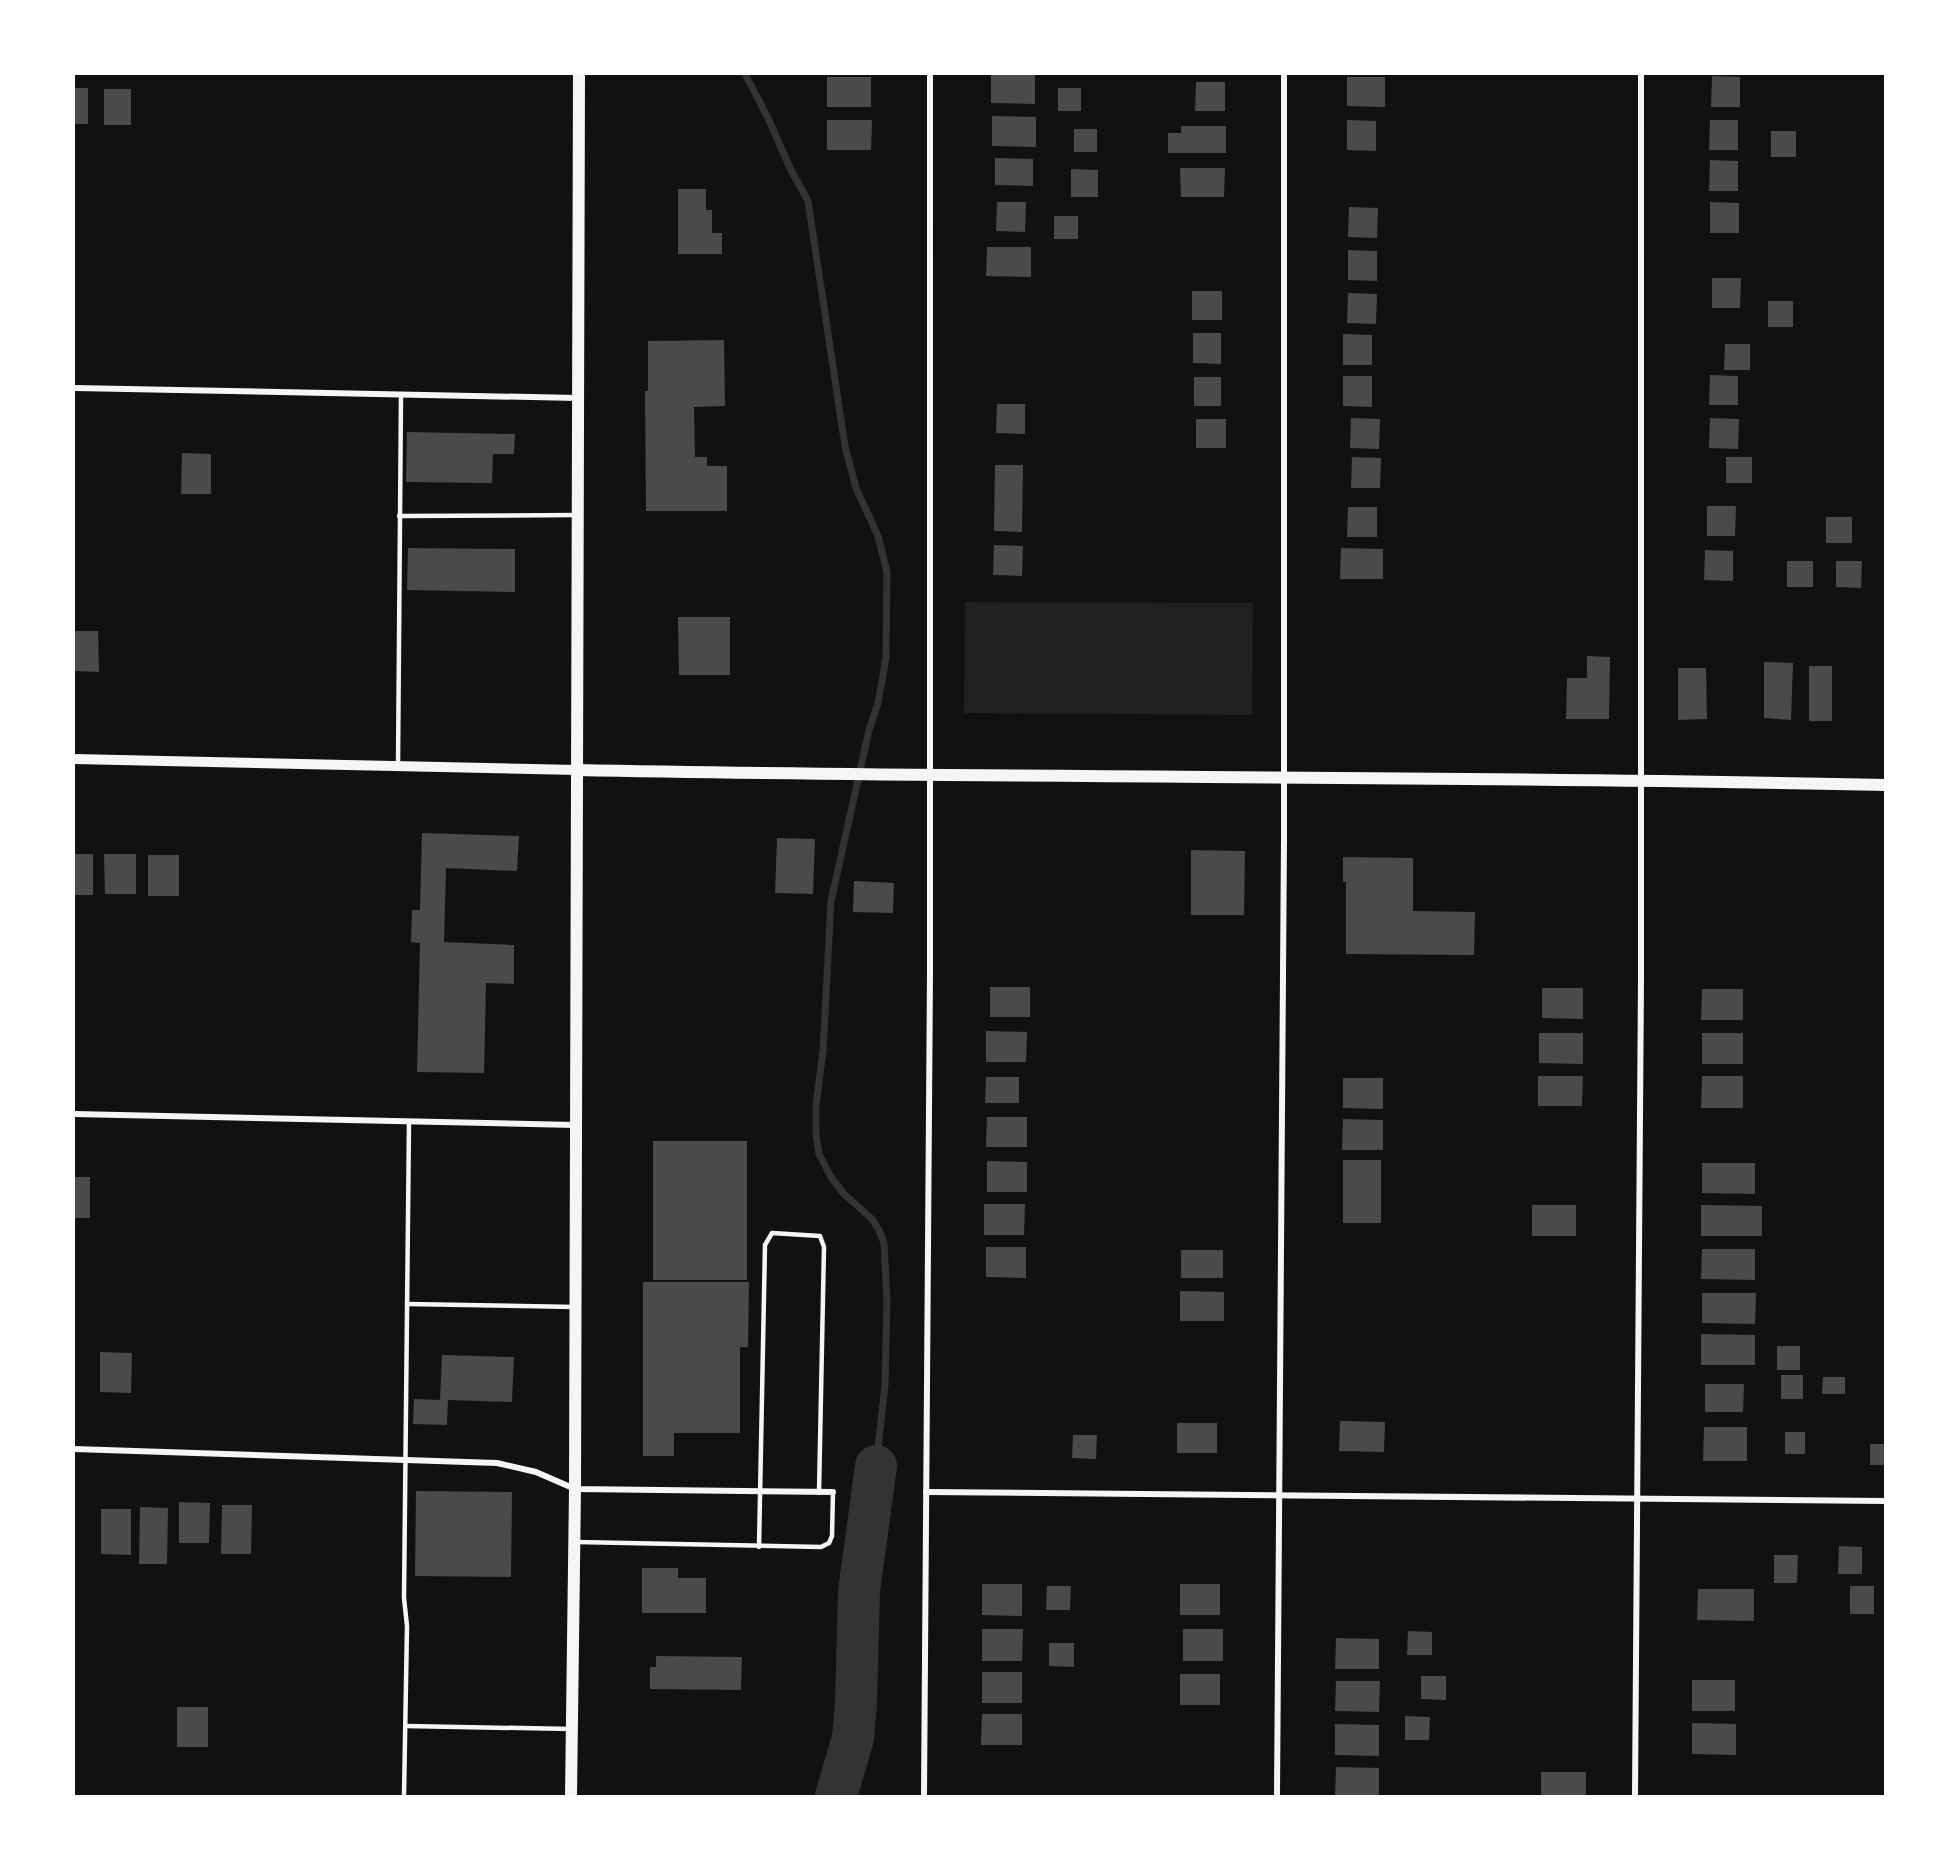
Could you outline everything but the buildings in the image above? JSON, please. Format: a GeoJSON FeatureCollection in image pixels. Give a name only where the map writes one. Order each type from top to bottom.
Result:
{"type":"FeatureCollection","features":[{"type":"Feature","properties":{"kind":"main road"},"geometry":{"type":"LineString","coordinates":[[571,1797],[574,1542],[579,74]]}},
{"type":"Feature","properties":{"kind":"main road"},"geometry":{"type":"LineString","coordinates":[[577,770],[884,775],[1641,780],[1886,785]]}},
{"type":"Feature","properties":{"kind":"street"},"geometry":{"type":"LineString","coordinates":[[924,1797],[930,774],[930,74]]}},
{"type":"Feature","properties":{"kind":"street"},"geometry":{"type":"LineString","coordinates":[[1277,1797],[1284,777],[1284,74]]}},
{"type":"Feature","properties":{"kind":"street"},"geometry":{"type":"LineString","coordinates":[[1635,1797],[1641,780],[1641,74]]}},
{"type":"Feature","properties":{"kind":"street"},"geometry":{"type":"LineString","coordinates":[[74,387],[578,398]]}},
{"type":"Feature","properties":{"kind":"street"},"geometry":{"type":"LineString","coordinates":[[74,759],[577,770]]}},
{"type":"Feature","properties":{"kind":"street"},"geometry":{"type":"LineString","coordinates":[[74,1114],[575,1125]]}},
{"type":"Feature","properties":{"kind":"street"},"geometry":{"type":"LineString","coordinates":[[74,1449],[497,1463],[536,1472],[574,1489],[833,1492]]}},
{"type":"Feature","properties":{"kind":"street"},"geometry":{"type":"LineString","coordinates":[[926,1492],[1886,1501]]}},
{"type":"Feature","properties":{"kind":"lane"},"geometry":{"type":"LineString","coordinates":[[398,766],[401,394]]}},
{"type":"Feature","properties":{"kind":"lane"},"geometry":{"type":"LineString","coordinates":[[399,516],[578,515]]}},
{"type":"Feature","properties":{"kind":"lane"},"geometry":{"type":"LineString","coordinates":[[404,1797],[409,1122]]}},
{"type":"Feature","properties":{"kind":"lane"},"geometry":{"type":"LineString","coordinates":[[759,1547],[765,1245],[772,1233],[820,1236],[824,1247],[819,1493]]}},
{"type":"Feature","properties":{"kind":"lane"},"geometry":{"type":"LineString","coordinates":[[407,1304],[575,1308]]}},
{"type":"Feature","properties":{"kind":"lane"},"geometry":{"type":"LineString","coordinates":[[574,1542],[821,1547],[829,1543],[832,1536],[833,1492]]}},
{"type":"Feature","properties":{"kind":"lane"},"geometry":{"type":"LineString","coordinates":[[406,1726],[571,1729]]}},
{"type":"Feature","properties":{"kind":"shaded area"},"geometry":{"type":"Polygon","coordinates":[[[965,602],[1253,603],[1252,715],[964,713],[965,602]]]}},
{"type":"Feature","properties":{"kind":"waterway"},"geometry":{"type":"LineString","coordinates":[[745,74],[808,201],[845,446],[856,488],[878,536],[887,572],[886,658],[878,703],[869,730],[831,901],[823,1051],[816,1105],[819,1154],[831,1177],[844,1194],[872,1219],[884,1243],[887,1301],[885,1385],[876,1466]]}},
{"type":"Feature","properties":{"kind":"waterway"},"geometry":{"type":"LineString","coordinates":[[836,1796],[853,1738],[859,1591],[876,1466]]}}]}
